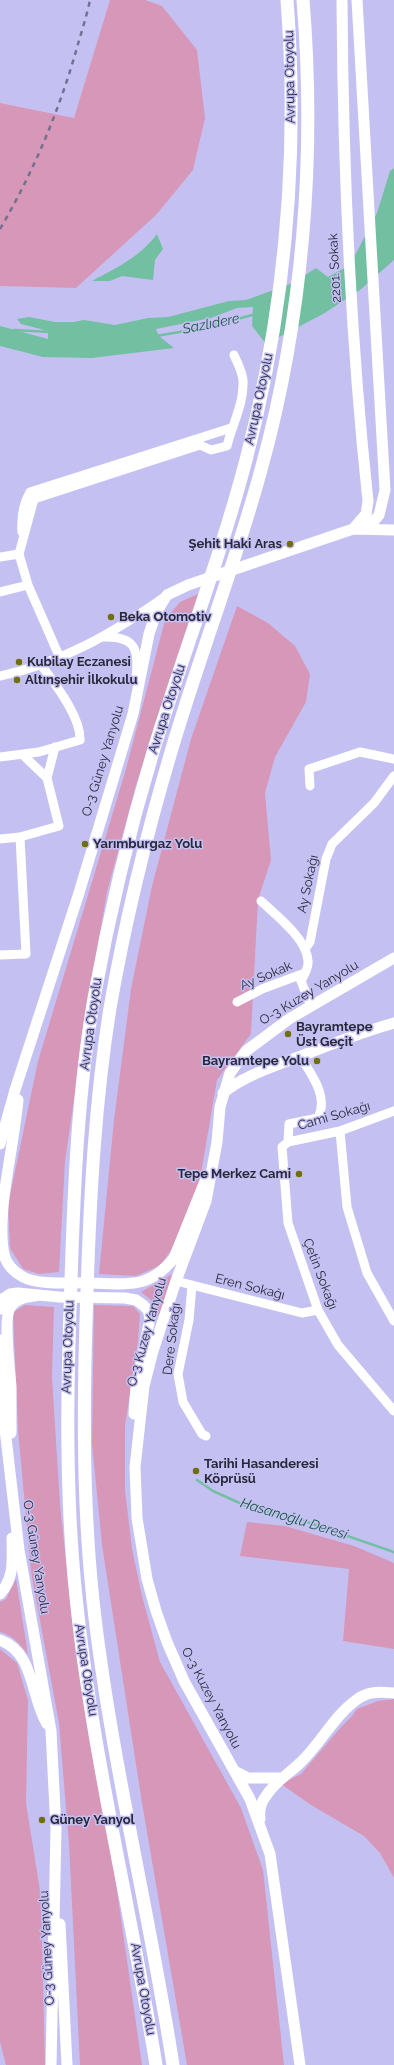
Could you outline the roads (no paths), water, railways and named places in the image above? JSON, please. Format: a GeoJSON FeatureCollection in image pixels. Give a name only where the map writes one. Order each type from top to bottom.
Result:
{"type":"FeatureCollection","features":[{"type":"Feature","properties":{"kind":"highway","name":"Avrupa Otoyolu"},"geometry":{"type":"LineString","coordinates":[[156,2065],[99,1749],[76,1600],[69,1503],[67,1419],[68,1349],[75,1170],[84,1069],[94,999],[110,916],[140,799],[168,705],[205,594],[245,464],[268,364],[278,302],[290,189],[290,68],[287,0]]}},
{"type":"Feature","properties":{"kind":"highway","name":"Avrupa Otoyolu"},"geometry":{"type":"LineString","coordinates":[[173,2065],[105,1689],[95,1617],[84,1466],[86,1307],[96,1119],[102,1063],[117,972],[137,875],[171,752],[221,600],[262,468],[282,376],[295,302],[303,232],[308,144],[307,58],[303,0]]}},
{"type":"Feature","properties":{"kind":"main road","name":"2201. Sokak"},"geometry":{"type":"LineString","coordinates":[[342,0],[345,198],[352,321],[368,501],[366,514],[353,529]]}},
{"type":"Feature","properties":{"kind":"main road"},"geometry":{"type":"LineString","coordinates":[[357,0],[385,490],[379,515],[376,521],[368,528]]}},
{"type":"Feature","properties":{"kind":"main road"},"geometry":{"type":"LineString","coordinates":[[167,595],[188,585],[353,529],[368,528],[394,530]]}},
{"type":"Feature","properties":{"kind":"main road","name":"O-3 Güney Yanyolu"},"geometry":{"type":"LineString","coordinates":[[21,1070],[78,896],[132,714],[149,634],[156,613],[167,595]]}},
{"type":"Feature","properties":{"kind":"main road","name":"O-3 Kuzey Yanyolu"},"geometry":{"type":"LineString","coordinates":[[300,2065],[270,1854],[262,1827],[250,1799],[176,1666],[156,1611],[139,1531],[135,1467],[144,1386],[153,1351],[176,1282],[206,1201],[217,1142],[220,1107],[230,1073],[246,1051],[264,1037],[311,1006],[394,958]]}},
{"type":"Feature","properties":{"kind":"main road"},"geometry":{"type":"LineString","coordinates":[[224,1093],[231,1086],[262,1070],[360,1033],[394,1023]]}},
{"type":"Feature","properties":{"kind":"main road"},"geometry":{"type":"LineString","coordinates":[[236,1064],[249,1070],[262,1070]]}},
{"type":"Feature","properties":{"kind":"main road"},"geometry":{"type":"LineString","coordinates":[[0,1144],[21,1070]]}},
{"type":"Feature","properties":{"kind":"main road"},"geometry":{"type":"LineString","coordinates":[[21,1070],[3,1210],[1,1242],[7,1263],[15,1272],[33,1280],[126,1284],[155,1278],[166,1268],[174,1258],[203,1186],[220,1107]]}},
{"type":"Feature","properties":{"kind":"main road"},"geometry":{"type":"LineString","coordinates":[[0,1309],[4,1298],[10,1294],[25,1293],[59,1297],[124,1298],[136,1300],[148,1310],[150,1318],[136,1387],[133,1420],[135,1467]]}},
{"type":"Feature","properties":{"kind":"main road"},"geometry":{"type":"LineString","coordinates":[[0,1594],[8,1585],[12,1567],[11,1389],[7,1327],[8,1312],[14,1303],[20,1299],[40,1295]]}},
{"type":"Feature","properties":{"kind":"main road"},"geometry":{"type":"LineString","coordinates":[[0,1340],[5,1412],[5,1441]]}},
{"type":"Feature","properties":{"kind":"main road","name":"O-3 Güney Yanyolu"},"geometry":{"type":"LineString","coordinates":[[0,1386],[5,1441],[11,1478],[19,1550],[51,1731],[67,2065]]}},
{"type":"Feature","properties":{"kind":"main road"},"geometry":{"type":"LineString","coordinates":[[0,1640],[14,1647],[22,1656],[28,1669],[41,1714],[51,1731]]}},
{"type":"Feature","properties":{"kind":"main road"},"geometry":{"type":"LineString","coordinates":[[262,1827],[259,1812],[265,1796],[281,1778],[302,1762],[342,1712],[359,1698],[374,1692],[394,1693]]}},
{"type":"Feature","properties":{"kind":"main road"},"geometry":{"type":"LineString","coordinates":[[236,1772],[248,1778],[281,1778]]}},
{"type":"Feature","properties":{"kind":"main road"},"geometry":{"type":"LineString","coordinates":[[51,2065],[56,1829]]}},
{"type":"Feature","properties":{"kind":"street"},"geometry":{"type":"LineString","coordinates":[[60,658],[28,585],[19,554],[34,499],[200,445],[212,450],[227,446],[231,428],[237,417],[244,381],[234,355]]}},
{"type":"Feature","properties":{"kind":"street"},"geometry":{"type":"LineString","coordinates":[[22,539],[21,522],[25,501],[30,492],[231,428]]}},
{"type":"Feature","properties":{"kind":"street"},"geometry":{"type":"LineString","coordinates":[[0,558],[19,554]]}},
{"type":"Feature","properties":{"kind":"street"},"geometry":{"type":"LineString","coordinates":[[0,592],[28,585]]}},
{"type":"Feature","properties":{"kind":"street"},"geometry":{"type":"LineString","coordinates":[[0,676],[42,666],[104,637],[167,595]]}},
{"type":"Feature","properties":{"kind":"street"},"geometry":{"type":"LineString","coordinates":[[104,637],[115,637],[126,640],[134,647],[138,656],[132,714]]}},
{"type":"Feature","properties":{"kind":"street"},"geometry":{"type":"LineString","coordinates":[[0,758],[23,755],[80,740],[80,734],[61,692],[42,666]]}},
{"type":"Feature","properties":{"kind":"street"},"geometry":{"type":"LineString","coordinates":[[0,839],[20,837],[58,826],[47,778],[55,747]]}},
{"type":"Feature","properties":{"kind":"street"},"geometry":{"type":"LineString","coordinates":[[310,786],[309,769],[360,752],[394,759]]}},
{"type":"Feature","properties":{"kind":"street"},"geometry":{"type":"LineString","coordinates":[[23,755],[47,778]]}},
{"type":"Feature","properties":{"kind":"street","name":"Ay Sokağı"},"geometry":{"type":"LineString","coordinates":[[305,949],[310,942],[326,859],[332,844],[374,802],[394,776]]}},
{"type":"Feature","properties":{"kind":"street"},"geometry":{"type":"LineString","coordinates":[[0,956],[26,954],[20,837]]}},
{"type":"Feature","properties":{"kind":"street","name":"Ay Sokak"},"geometry":{"type":"LineString","coordinates":[[261,901],[291,930],[305,949],[308,962],[301,981],[311,1006]]}},
{"type":"Feature","properties":{"kind":"street","name":"Ay Sokak"},"geometry":{"type":"LineString","coordinates":[[237,1002],[262,989],[305,973]]}},
{"type":"Feature","properties":{"kind":"street","name":"Çetin Sokağı"},"geometry":{"type":"LineString","coordinates":[[300,1056],[315,1079],[321,1099],[322,1111],[318,1118],[289,1124],[285,1145],[288,1223],[318,1310],[338,1345],[394,1411]]}},
{"type":"Feature","properties":{"kind":"street","name":"Cami Sokağı"},"geometry":{"type":"LineString","coordinates":[[285,1145],[340,1131],[394,1111]]}},
{"type":"Feature","properties":{"kind":"street"},"geometry":{"type":"LineString","coordinates":[[340,1131],[347,1207],[367,1273],[394,1321]]}},
{"type":"Feature","properties":{"kind":"street","name":"Eren Sokağı"},"geometry":{"type":"LineString","coordinates":[[176,1282],[302,1314],[318,1310]]}},
{"type":"Feature","properties":{"kind":"street","name":"Dere Sokağı"},"geometry":{"type":"LineString","coordinates":[[192,1285],[189,1320],[178,1374],[183,1402],[206,1436]]}},
{"type":"Feature","properties":{"kind":"waterway","name":"Sazlıdere"},"geometry":{"type":"LineString","coordinates":[[156,336],[203,328],[256,314]]}},
{"type":"Feature","properties":{"kind":"waterway","name":"Sazlıdere"},"geometry":{"type":"LineString","coordinates":[[14,330],[51,332]]}},
{"type":"Feature","properties":{"kind":"waterway","name":"Hasanoğlu Deresi"},"geometry":{"type":"LineString","coordinates":[[197,1480],[213,1491],[253,1509],[287,1515],[394,1552]]}},
{"type":"Feature","properties":{"kind":"railway"},"geometry":{"type":"LineString","coordinates":[[0,229],[24,185],[45,139],[71,68],[90,0]]}},
{"type":"Feature","properties":{"kind":"place","name":"Şehit Haki Aras"},"geometry":{"type":"Point","coordinates":[290,544]}},
{"type":"Feature","properties":{"kind":"place","name":"Beka Otomotiv"},"geometry":{"type":"Point","coordinates":[111,617]}},
{"type":"Feature","properties":{"kind":"place","name":"Kubilay Eczanesi"},"geometry":{"type":"Point","coordinates":[19,662]}},
{"type":"Feature","properties":{"kind":"place","name":"Altınşehir İlkokulu"},"geometry":{"type":"Point","coordinates":[17,680]}},
{"type":"Feature","properties":{"kind":"place","name":"Yarımburgaz Yolu"},"geometry":{"type":"Point","coordinates":[85,844]}},
{"type":"Feature","properties":{"kind":"place","name":"Bayramtepe Üst Geçit"},"geometry":{"type":"Point","coordinates":[288,1034]}},
{"type":"Feature","properties":{"kind":"place","name":"Bayramtepe Yolu"},"geometry":{"type":"Point","coordinates":[317,1061]}},
{"type":"Feature","properties":{"kind":"place","name":"Tepe Merkez Cami"},"geometry":{"type":"Point","coordinates":[299,1174]}},
{"type":"Feature","properties":{"kind":"place","name":"Tarihi Hasanderesi Köprüsü"},"geometry":{"type":"Point","coordinates":[196,1471]}},
{"type":"Feature","properties":{"kind":"place","name":"Güney Yanyol"},"geometry":{"type":"Point","coordinates":[42,1820]}}]}
